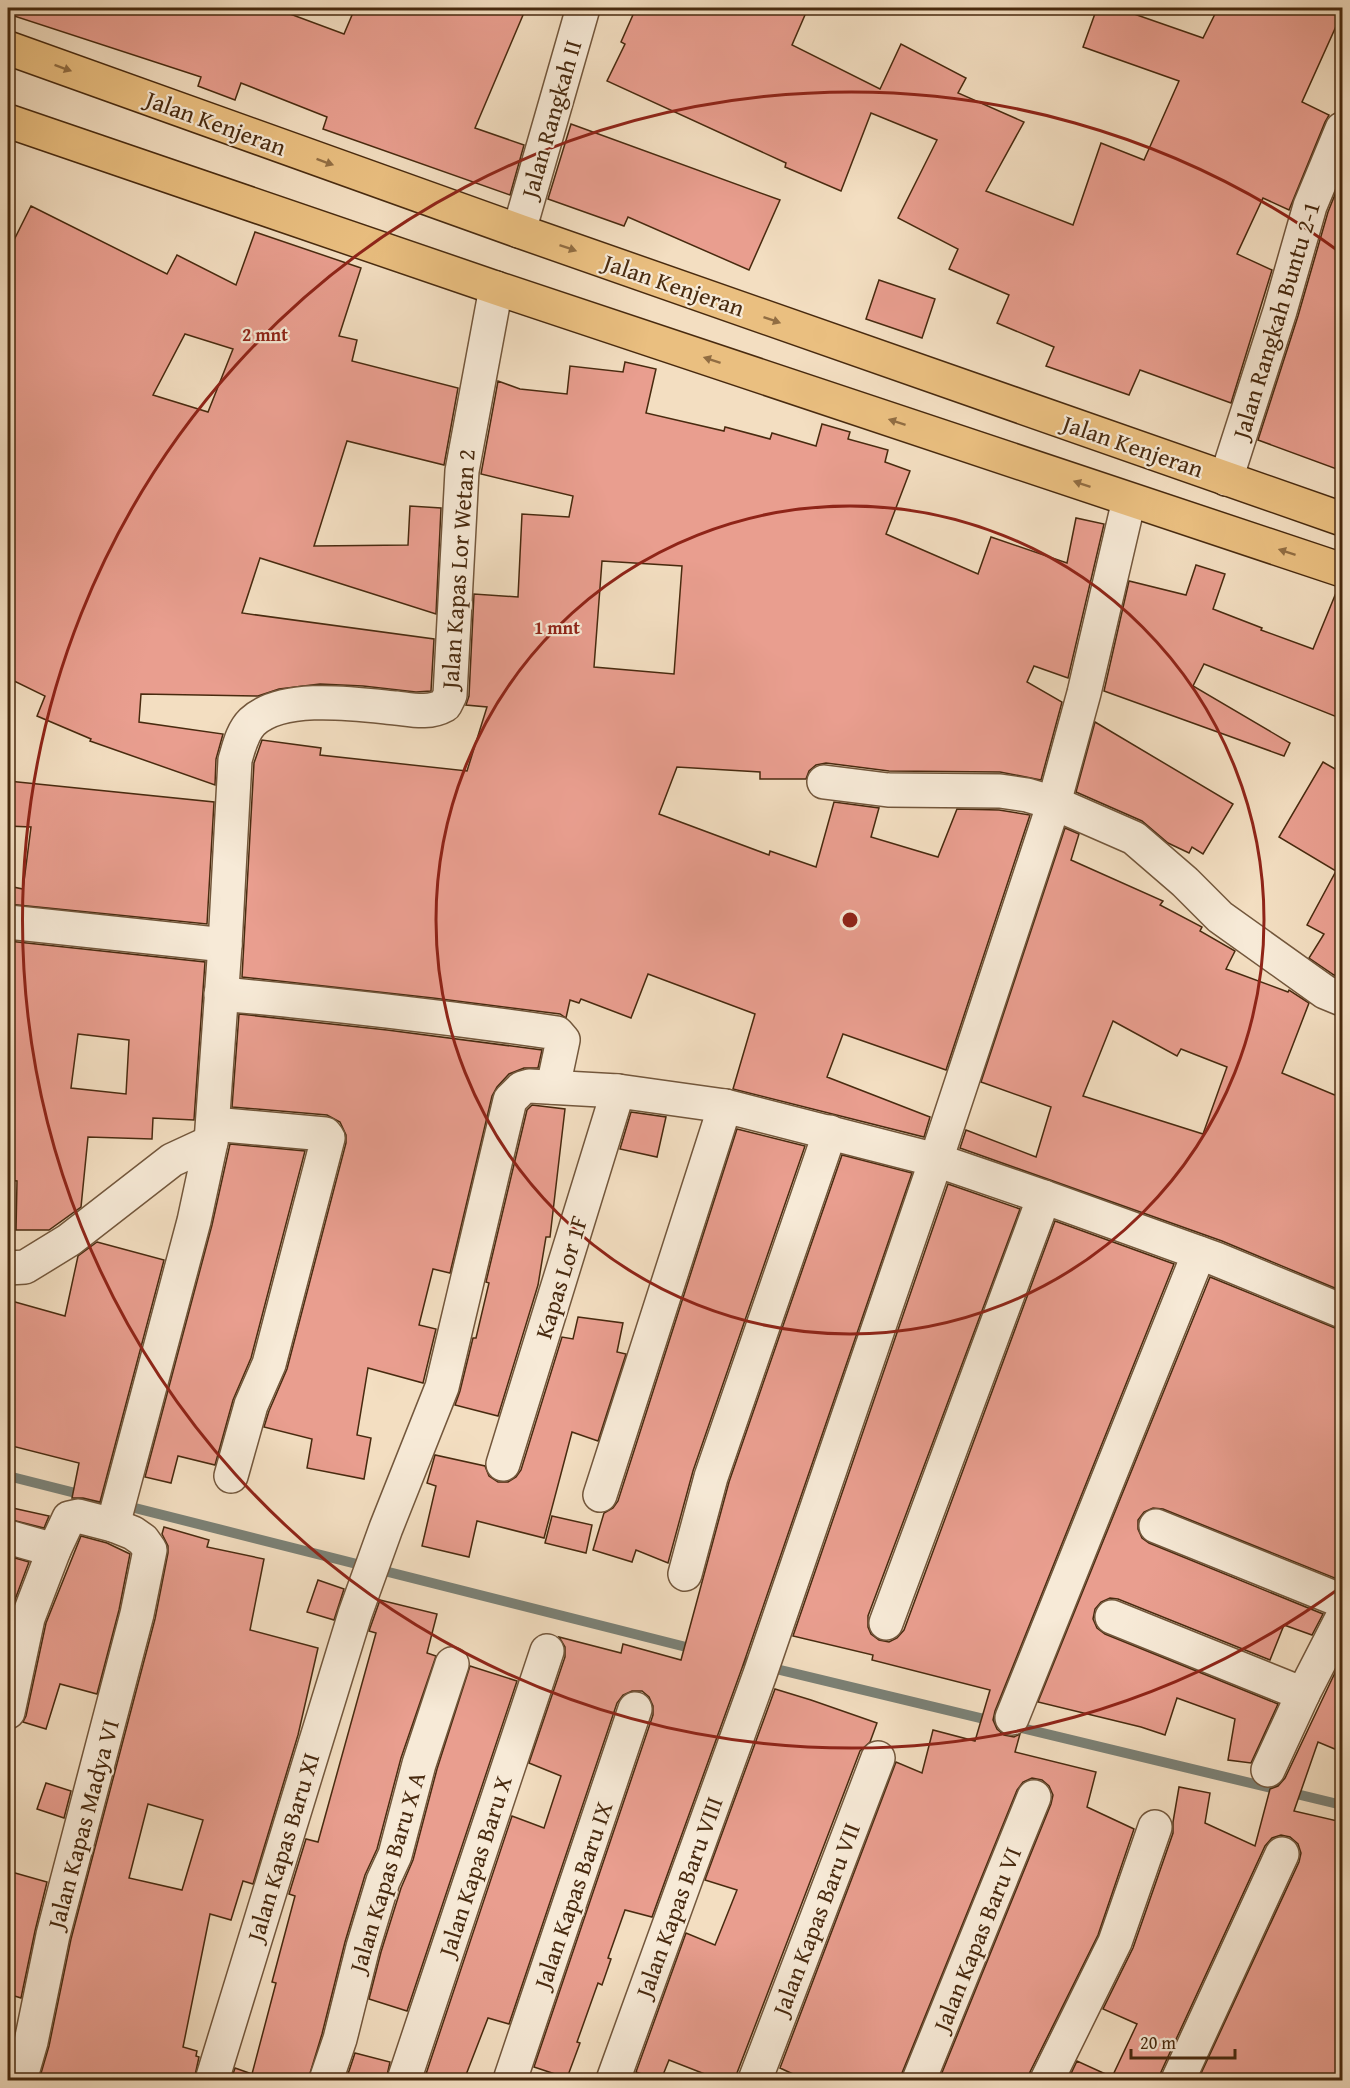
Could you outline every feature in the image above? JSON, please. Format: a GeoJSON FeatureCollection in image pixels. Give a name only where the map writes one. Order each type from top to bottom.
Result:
{"type":"FeatureCollection","features":[{"type":"Feature","properties":{"kind":"highway","name":"Jalan Kenjeran"},"geometry":{"type":"LineString","coordinates":[[8,48],[519,231],[1342,519]]}},
{"type":"Feature","properties":{"kind":"highway"},"geometry":{"type":"LineString","coordinates":[[8,121],[496,288],[1342,570]]}},
{"type":"Feature","properties":{"kind":"street","name":"Jalan Rangkah II"},"geometry":{"type":"LineString","coordinates":[[519,231],[583,8]]}},
{"type":"Feature","properties":{"kind":"street","name":"Jalan Rangkah Buntu 2-1"},"geometry":{"type":"LineString","coordinates":[[1226,479],[1280,310],[1310,206],[1342,129]]}},
{"type":"Feature","properties":{"kind":"street","name":"Jalan Kapas Lor Wetan 2"},"geometry":{"type":"LineString","coordinates":[[225,945],[235,760],[250,724],[265,712],[283,705],[311,703],[365,705],[429,711],[445,705],[450,695],[462,471],[496,288]]}},
{"type":"Feature","properties":{"kind":"street","name":"Jalan Kapas Baru VIII"},"geometry":{"type":"LineString","coordinates":[[614,2080],[763,1664],[936,1160],[1054,804],[1084,693],[1129,500]]}},
{"type":"Feature","properties":{"kind":"street"},"geometry":{"type":"LineString","coordinates":[[824,782],[888,790],[1000,791],[1027,795],[1054,804],[1134,838],[1185,882],[1220,917],[1324,992],[1342,999]]}},
{"type":"Feature","properties":{"kind":"street"},"geometry":{"type":"LineString","coordinates":[[8,922],[225,945],[212,1133],[194,1221],[115,1514],[69,1518],[28,1618],[10,1697]]}},
{"type":"Feature","properties":{"kind":"street"},"geometry":{"type":"LineString","coordinates":[[221,994],[490,1023],[559,1034],[563,1040],[553,1087]]}},
{"type":"Feature","properties":{"kind":"street","name":"Jalan Kapas Baru XI"},"geometry":{"type":"LineString","coordinates":[[212,2080],[355,1614],[386,1528],[442,1387],[510,1100],[522,1088],[530,1086],[618,1091],[725,1106],[936,1160],[1199,1253],[1342,1311]]}},
{"type":"Feature","properties":{"kind":"street","name":"Kapas Lor 1F"},"geometry":{"type":"LineString","coordinates":[[503,1464],[618,1091]]}},
{"type":"Feature","properties":{"kind":"street"},"geometry":{"type":"LineString","coordinates":[[600,1495],[725,1106]]}},
{"type":"Feature","properties":{"kind":"street"},"geometry":{"type":"LineString","coordinates":[[685,1574],[711,1477],[830,1132]]}},
{"type":"Feature","properties":{"kind":"street"},"geometry":{"type":"LineString","coordinates":[[8,1268],[25,1267],[69,1240],[172,1160],[212,1133],[325,1134],[328,1138],[269,1364],[251,1405],[231,1476]]}},
{"type":"Feature","properties":{"kind":"street"},"geometry":{"type":"LineString","coordinates":[[886,1623],[1044,1197]]}},
{"type":"Feature","properties":{"kind":"street"},"geometry":{"type":"LineString","coordinates":[[1012,1718],[1199,1253]]}},
{"type":"Feature","properties":{"kind":"street","name":"Jalan Kapas Madya VI"},"geometry":{"type":"LineString","coordinates":[[20,2080],[31,2042],[53,1935],[118,1688],[150,1550],[143,1540],[115,1514]]}},
{"type":"Feature","properties":{"kind":"street"},"geometry":{"type":"LineString","coordinates":[[1156,1526],[1342,1601]]}},
{"type":"Feature","properties":{"kind":"street"},"geometry":{"type":"LineString","coordinates":[[8,1537],[54,1550]]}},
{"type":"Feature","properties":{"kind":"street"},"geometry":{"type":"LineString","coordinates":[[1112,1617],[1303,1694]]}},
{"type":"Feature","properties":{"kind":"street"},"geometry":{"type":"LineString","coordinates":[[1268,1770],[1342,1618]]}},
{"type":"Feature","properties":{"kind":"street","name":"Jalan Kapas Baru X"},"geometry":{"type":"LineString","coordinates":[[404,2080],[547,1651]]}},
{"type":"Feature","properties":{"kind":"street","name":"Jalan Kapas Baru X A"},"geometry":{"type":"LineString","coordinates":[[326,2080],[340,2039],[363,1947],[383,1881],[398,1846],[419,1764],[452,1664]]}},
{"type":"Feature","properties":{"kind":"street","name":"Jalan Kapas Baru IX"},"geometry":{"type":"LineString","coordinates":[[510,2080],[635,1709]]}},
{"type":"Feature","properties":{"kind":"street","name":"Jalan Kapas Baru VII"},"geometry":{"type":"LineString","coordinates":[[755,2080],[878,1758]]}},
{"type":"Feature","properties":{"kind":"street","name":"Jalan Kapas Baru VI"},"geometry":{"type":"LineString","coordinates":[[919,2080],[1034,1797]]}},
{"type":"Feature","properties":{"kind":"street"},"geometry":{"type":"LineString","coordinates":[[1047,2080],[1114,1942],[1155,1827]]}},
{"type":"Feature","properties":{"kind":"street"},"geometry":{"type":"LineString","coordinates":[[1178,2080],[1282,1854]]}},
{"type":"Feature","properties":{"kind":"building"},"geometry":{"type":"Polygon","coordinates":[[[8,8],[274,8],[344,34],[355,8],[526,8],[475,128],[524,145],[510,195],[323,129],[327,117],[241,83],[235,100],[198,86],[201,77],[8,14],[8,8]]]}},
{"type":"Feature","properties":{"kind":"building"},"geometry":{"type":"Polygon","coordinates":[[[636,8],[808,8],[792,45],[880,89],[901,44],[966,78],[958,93],[1024,122],[986,191],[1073,225],[1101,143],[1144,160],[1179,81],[1083,47],[1097,8],[1117,8],[1203,38],[1218,8],[1342,8],[1342,13],[1302,102],[1329,115],[1289,210],[1263,198],[1237,254],[1272,270],[1231,403],[1140,370],[1129,395],[1046,366],[1054,347],[997,323],[1009,295],[949,269],[958,249],[898,218],[937,140],[871,113],[841,191],[785,167],[786,163],[607,81],[625,44],[621,42],[636,8]]]}},
{"type":"Feature","properties":{"kind":"building"},"geometry":{"type":"Polygon","coordinates":[[[571,124],[780,200],[749,270],[628,217],[624,226],[548,199],[571,124]]]}},
{"type":"Feature","properties":{"kind":"building"},"geometry":{"type":"Polygon","coordinates":[[[1342,177],[1342,471],[1258,440],[1298,316],[1328,212],[1342,177]]]}},
{"type":"Feature","properties":{"kind":"building"},"geometry":{"type":"Polygon","coordinates":[[[31,206],[167,274],[177,255],[236,285],[255,232],[361,268],[339,336],[357,340],[352,361],[458,388],[444,465],[347,441],[314,546],[408,545],[410,506],[441,508],[436,614],[260,558],[242,613],[434,639],[431,691],[416,692],[320,684],[279,689],[258,696],[141,694],[139,722],[223,734],[216,759],[215,785],[90,741],[91,739],[37,716],[45,696],[8,678],[8,252],[31,206]],[[185,334],[153,395],[208,412],[233,349],[185,334]]]}},
{"type":"Feature","properties":{"kind":"building"},"geometry":{"type":"Polygon","coordinates":[[[879,280],[935,299],[922,338],[866,319],[879,280]]]}},
{"type":"Feature","properties":{"kind":"building"},"geometry":{"type":"Polygon","coordinates":[[[625,362],[656,369],[646,413],[724,431],[725,427],[770,439],[772,433],[816,446],[822,424],[850,432],[848,439],[888,450],[885,462],[910,471],[886,534],[978,574],[991,537],[1067,563],[1076,518],[1104,524],[1068,678],[1034,666],[1027,682],[1062,702],[1041,780],[1000,772],[889,771],[826,763],[816,765],[809,771],[806,779],[760,779],[760,772],[677,767],[659,814],[769,855],[770,851],[816,867],[834,802],[879,808],[871,837],[938,857],[957,809],[999,810],[1030,815],[946,1070],[843,1034],[827,1077],[930,1117],[924,1137],[733,1089],[755,1014],[648,974],[631,1018],[581,999],[579,1003],[570,1000],[566,1018],[560,1014],[242,977],[254,763],[262,740],[321,748],[320,755],[467,771],[487,707],[466,705],[469,696],[474,594],[518,597],[522,514],[569,517],[573,496],[481,474],[498,381],[520,389],[567,394],[570,366],[623,372],[625,362]],[[602,561],[594,667],[674,674],[682,566],[602,561]]]}},
{"type":"Feature","properties":{"kind":"building"},"geometry":{"type":"Polygon","coordinates":[[[1196,565],[1225,574],[1213,609],[1313,649],[1338,588],[1342,588],[1342,719],[1204,664],[1193,686],[1290,743],[1284,756],[1104,691],[1129,581],[1186,595],[1196,565]]]}},
{"type":"Feature","properties":{"kind":"building"},"geometry":{"type":"Polygon","coordinates":[[[1095,722],[1233,804],[1203,854],[1192,847],[1189,853],[1168,843],[1142,821],[1076,792],[1095,722]]]}},
{"type":"Feature","properties":{"kind":"building"},"geometry":{"type":"Polygon","coordinates":[[[1323,762],[1342,773],[1342,979],[1309,958],[1324,934],[1307,925],[1336,871],[1279,837],[1323,762]]]}},
{"type":"Feature","properties":{"kind":"building"},"geometry":{"type":"Polygon","coordinates":[[[8,781],[214,802],[207,924],[8,904],[8,886],[23,889],[31,827],[8,826],[8,781]]]}},
{"type":"Feature","properties":{"kind":"building"},"geometry":{"type":"Polygon","coordinates":[[[1065,828],[1079,834],[1071,860],[1163,901],[1160,905],[1202,927],[1200,931],[1235,951],[1226,969],[1288,992],[1289,990],[1309,1003],[1282,1073],[1342,1098],[1342,1291],[1222,1241],[960,1148],[966,1130],[1036,1157],[1051,1107],[981,1082],[1065,828]],[[1113,1021],[1083,1096],[1203,1134],[1227,1067],[1181,1049],[1177,1056],[1113,1021]]]}},
{"type":"Feature","properties":{"kind":"building"},"geometry":{"type":"Polygon","coordinates":[[[8,941],[205,962],[194,1120],[153,1118],[152,1139],[88,1137],[81,1207],[49,1230],[16,1230],[17,1181],[8,1180],[8,941]],[[78,1034],[71,1088],[126,1094],[129,1040],[78,1034]]]}},
{"type":"Feature","properties":{"kind":"building"},"geometry":{"type":"Polygon","coordinates":[[[239,1014],[542,1050],[538,1068],[524,1068],[509,1074],[492,1096],[450,1273],[433,1269],[419,1325],[436,1329],[423,1383],[368,1368],[357,1435],[371,1438],[364,1479],[307,1468],[312,1439],[264,1427],[287,1369],[346,1143],[346,1135],[340,1122],[327,1115],[232,1107],[239,1014]]]}},
{"type":"Feature","properties":{"kind":"building"},"geometry":{"type":"Polygon","coordinates":[[[532,1105],[565,1109],[550,1237],[546,1237],[538,1285],[498,1416],[455,1405],[473,1338],[476,1338],[489,1283],[486,1282],[527,1110],[532,1105]]]}},
{"type":"Feature","properties":{"kind":"building"},"geometry":{"type":"Polygon","coordinates":[[[631,1112],[666,1117],[657,1157],[620,1149],[631,1112]]]}},
{"type":"Feature","properties":{"kind":"building"},"geometry":{"type":"Polygon","coordinates":[[[737,1129],[805,1146],[693,1471],[668,1563],[636,1550],[632,1562],[593,1550],[604,1513],[613,1508],[618,1501],[737,1129]]]}},
{"type":"Feature","properties":{"kind":"building"},"geometry":{"type":"Polygon","coordinates":[[[230,1144],[305,1151],[251,1358],[233,1400],[215,1465],[178,1456],[171,1483],[145,1477],[212,1225],[230,1144]]]}},
{"type":"Feature","properties":{"kind":"building"},"geometry":{"type":"Polygon","coordinates":[[[842,1155],[912,1173],[742,1668],[652,1917],[625,1910],[608,1958],[611,1959],[602,1985],[598,1983],[567,2078],[534,2067],[653,1715],[653,1706],[649,1697],[642,1691],[632,1691],[623,1695],[617,1703],[509,2024],[488,2018],[464,2080],[424,2080],[512,1816],[544,1828],[561,1776],[529,1763],[565,1657],[565,1647],[559,1637],[621,1653],[623,1644],[681,1660],[729,1482],[842,1155]]]}},
{"type":"Feature","properties":{"kind":"building"},"geometry":{"type":"Polygon","coordinates":[[[948,1184],[1020,1209],[868,1616],[868,1627],[871,1634],[879,1640],[889,1642],[897,1638],[904,1630],[1055,1221],[1174,1264],[993,1720],[997,1729],[1004,1735],[1014,1737],[1020,1734],[1015,1752],[1096,1772],[1087,1807],[1134,1829],[1098,1935],[1028,2080],[939,2080],[1051,1804],[1053,1795],[1049,1786],[1042,1780],[1032,1778],[1023,1782],[1017,1790],[901,2080],[806,2080],[780,2068],[896,1762],[922,1773],[933,1730],[975,1741],[990,1690],[872,1660],[873,1655],[793,1636],[948,1184]]]}},
{"type":"Feature","properties":{"kind":"building"},"geometry":{"type":"Polygon","coordinates":[[[97,1242],[164,1260],[100,1502],[72,1498],[79,1463],[8,1445],[8,1300],[65,1316],[78,1256],[97,1242]]]}},
{"type":"Feature","properties":{"kind":"building"},"geometry":{"type":"Polygon","coordinates":[[[1210,1277],[1342,1329],[1342,1581],[1163,1509],[1153,1508],[1144,1512],[1138,1520],[1138,1529],[1142,1538],[1149,1543],[1323,1614],[1312,1635],[1284,1625],[1270,1660],[1118,1599],[1110,1598],[1101,1602],[1095,1609],[1093,1619],[1097,1628],[1105,1634],[1278,1704],[1251,1763],[1228,1760],[1235,1719],[1177,1698],[1165,1735],[1038,1702],[1210,1277]]]}},
{"type":"Feature","properties":{"kind":"building"},"geometry":{"type":"Polygon","coordinates":[[[578,1317],[623,1323],[617,1352],[626,1354],[598,1441],[572,1432],[544,1538],[477,1521],[469,1557],[422,1546],[436,1486],[427,1483],[435,1455],[485,1466],[489,1476],[498,1482],[508,1482],[516,1477],[521,1470],[562,1337],[573,1339],[578,1317]]]}},
{"type":"Feature","properties":{"kind":"building"},"geometry":{"type":"Polygon","coordinates":[[[8,1507],[49,1516],[44,1528],[8,1519],[8,1507]]]}},
{"type":"Feature","properties":{"kind":"building"},"geometry":{"type":"Polygon","coordinates":[[[552,1516],[592,1525],[586,1553],[545,1543],[552,1516]]]}},
{"type":"Feature","properties":{"kind":"building"},"geometry":{"type":"Polygon","coordinates":[[[164,1527],[209,1540],[207,1547],[264,1559],[250,1630],[318,1648],[298,1735],[253,1884],[243,1881],[231,1920],[210,1914],[183,2047],[197,2051],[196,2056],[199,2057],[194,2080],[39,2080],[49,2046],[71,1939],[155,1619],[168,1553],[168,1546],[162,1534],[164,1527]],[[148,1804],[129,1878],[182,1890],[203,1820],[148,1804]]]}},
{"type":"Feature","properties":{"kind":"building"},"geometry":{"type":"Polygon","coordinates":[[[81,1536],[107,1543],[130,1554],[119,1610],[97,1694],[60,1684],[46,1729],[23,1722],[46,1623],[81,1536]]]}},
{"type":"Feature","properties":{"kind":"building"},"geometry":{"type":"Polygon","coordinates":[[[8,1556],[29,1562],[13,1605],[8,1603],[8,1556]]]}},
{"type":"Feature","properties":{"kind":"building"},"geometry":{"type":"Polygon","coordinates":[[[318,1580],[344,1589],[334,1620],[307,1612],[318,1580]]]}},
{"type":"Feature","properties":{"kind":"building"},"geometry":{"type":"Polygon","coordinates":[[[380,1600],[437,1614],[427,1653],[436,1656],[401,1758],[377,1849],[365,1875],[308,2080],[231,2080],[235,2068],[252,2074],[276,1983],[272,1982],[295,1896],[289,1894],[306,1839],[318,1842],[376,1633],[369,1631],[380,1600]]]}},
{"type":"Feature","properties":{"kind":"building"},"geometry":{"type":"Polygon","coordinates":[[[1342,1658],[1342,1752],[1318,1742],[1294,1811],[1342,1822],[1342,2080],[1198,2080],[1299,1862],[1301,1853],[1298,1844],[1290,1837],[1281,1835],[1272,1838],[1265,1846],[1159,2080],[1068,2080],[1077,2061],[1112,2077],[1137,2024],[1103,2009],[1133,1948],[1173,1833],[1179,1787],[1210,1793],[1205,1823],[1255,1846],[1270,1789],[1278,1786],[1285,1778],[1342,1658]]]}},
{"type":"Feature","properties":{"kind":"building"},"geometry":{"type":"Polygon","coordinates":[[[470,1666],[517,1681],[407,2011],[369,1999],[381,1952],[401,1888],[413,1860],[437,1769],[470,1666]]]}},
{"type":"Feature","properties":{"kind":"building"},"geometry":{"type":"Polygon","coordinates":[[[775,1689],[877,1723],[870,1742],[860,1751],[737,2073],[737,2080],[720,2080],[669,2060],[661,2080],[657,2080],[636,2072],[686,1933],[715,1945],[737,1890],[705,1880],[775,1689]]]}},
{"type":"Feature","properties":{"kind":"building"},"geometry":{"type":"Polygon","coordinates":[[[46,1783],[71,1791],[64,1818],[37,1809],[46,1783]]]}},
{"type":"Feature","properties":{"kind":"building"},"geometry":{"type":"Polygon","coordinates":[[[8,1871],[47,1882],[21,1998],[8,1994],[8,1871]]]}},
{"type":"Feature","properties":{"kind":"building"},"geometry":{"type":"Polygon","coordinates":[[[355,2053],[390,2062],[386,2080],[346,2080],[355,2053]]]}},
{"type":"Feature","properties":{"kind":"waterway"},"geometry":{"type":"LineString","coordinates":[[8,1476],[698,1650]]}},
{"type":"Feature","properties":{"kind":"waterway"},"geometry":{"type":"LineString","coordinates":[[730,1658],[1342,1805]]}}]}
